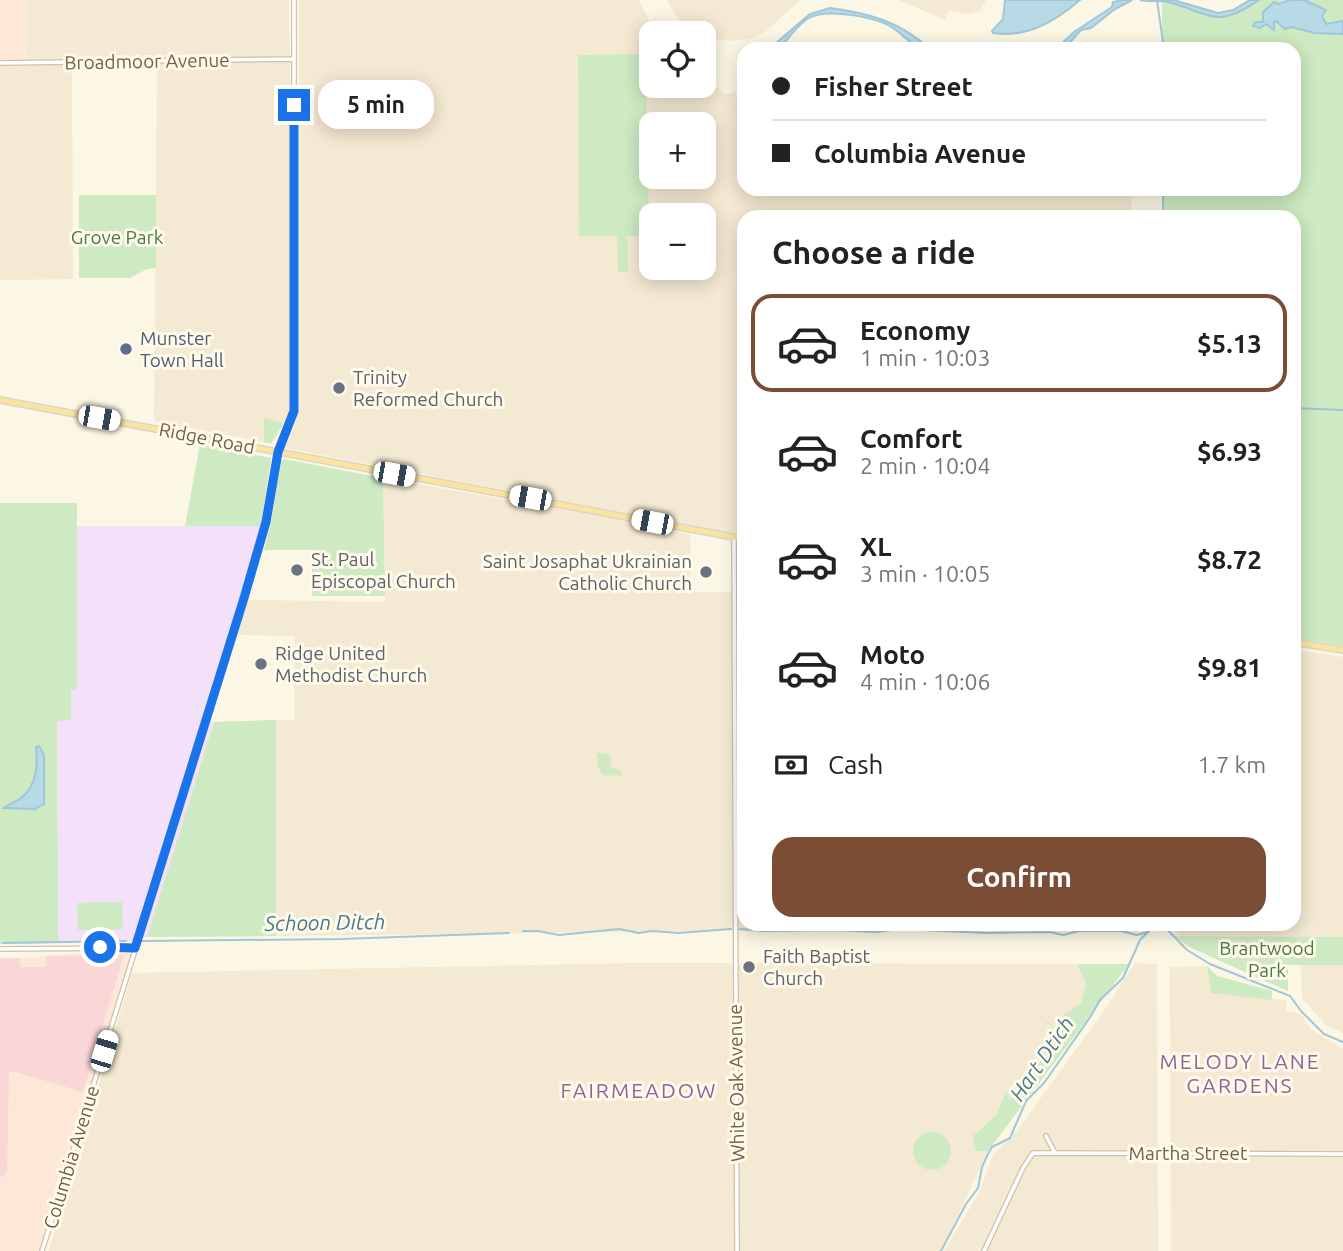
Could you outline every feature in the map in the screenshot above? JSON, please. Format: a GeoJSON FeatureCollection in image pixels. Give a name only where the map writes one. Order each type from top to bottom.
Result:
{"type":"FeatureCollection","features":[{"type":"Feature","properties":{"kind":"main road","name":"Ridge Road"},"geometry":{"type":"LineString","coordinates":[[0,400],[737,538]]}},
{"type":"Feature","properties":{"kind":"main road"},"geometry":{"type":"LineString","coordinates":[[1301,643],[1343,650]]}},
{"type":"Feature","properties":{"kind":"street","name":"Columbia Avenue"},"geometry":{"type":"LineString","coordinates":[[42,1251],[251,577],[266,522],[278,452],[294,411],[294,0]]}},
{"type":"Feature","properties":{"kind":"street","name":"Broadmoor Avenue"},"geometry":{"type":"LineString","coordinates":[[0,63],[294,60]]}},
{"type":"Feature","properties":{"kind":"street","name":"White Oak Avenue"},"geometry":{"type":"LineString","coordinates":[[734,537],[737,1251]]}},
{"type":"Feature","properties":{"kind":"street"},"geometry":{"type":"LineString","coordinates":[[0,949],[135,948]]}},
{"type":"Feature","properties":{"kind":"street"},"geometry":{"type":"LineString","coordinates":[[1046,1136],[1055,1153]]}},
{"type":"Feature","properties":{"kind":"street","name":"Martha Street"},"geometry":{"type":"LineString","coordinates":[[984,1251],[1023,1168],[1033,1153],[1343,1154]]}},
{"type":"Feature","properties":{"kind":"shaded area"},"geometry":{"type":"Polygon","coordinates":[[[0,0],[27,0],[25,60],[0,60],[0,0]]]}},
{"type":"Feature","properties":{"kind":"shaded area"},"geometry":{"type":"Polygon","coordinates":[[[27,0],[289,0],[294,411],[284,423],[264,418],[264,442],[154,421],[157,57],[72,58],[73,279],[0,280],[0,60],[26,59],[27,0]]]}},
{"type":"Feature","properties":{"kind":"shaded area"},"geometry":{"type":"Polygon","coordinates":[[[299,0],[639,0],[649,21],[639,21],[639,98],[716,98],[716,88],[724,95],[737,91],[737,196],[1131,196],[1132,210],[737,210],[737,534],[285,448],[299,408],[299,0]]]}},
{"type":"Feature","properties":{"kind":"shaded area"},"geometry":{"type":"Polygon","coordinates":[[[667,0],[800,0],[765,32],[753,38],[734,41],[716,39],[716,21],[681,21],[667,0]]]}},
{"type":"Feature","properties":{"kind":"shaded area"},"geometry":{"type":"Polygon","coordinates":[[[899,0],[986,0],[980,11],[968,14],[949,10],[945,20],[899,0]]]}},
{"type":"Feature","properties":{"kind":"shaded area"},"geometry":{"type":"Polygon","coordinates":[[[383,478],[690,534],[691,592],[732,592],[732,651],[737,651],[737,931],[276,936],[276,720],[294,720],[295,636],[237,635],[248,600],[385,602],[383,478]]]}},
{"type":"Feature","properties":{"kind":"shaded area"},"geometry":{"type":"Polygon","coordinates":[[[77,526],[261,526],[203,718],[214,722],[276,720],[276,936],[147,937],[131,941],[58,943],[57,720],[71,720],[71,689],[77,689],[77,526]]]}},
{"type":"Feature","properties":{"kind":"shaded area"},"geometry":{"type":"Polygon","coordinates":[[[1301,650],[1343,657],[1343,937],[1179,936],[1175,931],[1301,931],[1301,650]]]}},
{"type":"Feature","properties":{"kind":"shaded area"},"geometry":{"type":"Polygon","coordinates":[[[135,948],[42,1251],[0,1251],[0,960],[135,948]]]}},
{"type":"Feature","properties":{"kind":"shaded area"},"geometry":{"type":"Polygon","coordinates":[[[124,955],[83,1092],[9,1072],[7,1173],[0,1178],[0,958],[19,958],[20,967],[45,967],[46,956],[124,955]]]}},
{"type":"Feature","properties":{"kind":"shaded area"},"geometry":{"type":"Polygon","coordinates":[[[635,963],[1077,964],[1086,983],[1081,1003],[1064,1014],[1054,1027],[1037,1069],[1016,1097],[1009,1099],[1005,1094],[996,1115],[973,1136],[976,1151],[988,1151],[941,1251],[49,1251],[132,973],[635,963]]]}},
{"type":"Feature","properties":{"kind":"shaded area"},"geometry":{"type":"Polygon","coordinates":[[[1135,963],[1157,964],[1158,1251],[944,1251],[979,1193],[993,1155],[1015,1133],[1102,1014],[1135,963]]]}},
{"type":"Feature","properties":{"kind":"shaded area"},"geometry":{"type":"Polygon","coordinates":[[[1301,965],[1343,965],[1343,1033],[1326,1025],[1302,998],[1301,965]]]}},
{"type":"Feature","properties":{"kind":"shaded area"},"geometry":{"type":"Polygon","coordinates":[[[1207,966],[1211,993],[1286,1000],[1286,1011],[1301,1014],[1310,1029],[1343,1049],[1343,1251],[1171,1251],[1170,967],[1207,966]]]}},
{"type":"Feature","properties":{"kind":"green space"},"geometry":{"type":"Polygon","coordinates":[[[1259,0],[1343,0],[1343,646],[1301,639],[1301,210],[1163,210],[1163,196],[1301,196],[1301,42],[1162,42],[1162,2],[1205,16],[1217,16],[1259,0]]]}},
{"type":"Feature","properties":{"kind":"green space"},"geometry":{"type":"Polygon","coordinates":[[[639,54],[639,98],[647,98],[647,112],[639,112],[639,189],[648,189],[648,203],[639,203],[639,236],[627,236],[628,272],[618,272],[617,236],[579,236],[578,55],[639,54]]]}},
{"type":"Feature","properties":{"kind":"green space","name":"Grove Park"},"geometry":{"type":"Polygon","coordinates":[[[79,195],[156,195],[156,268],[147,269],[130,278],[79,278],[79,195]]]}},
{"type":"Feature","properties":{"kind":"green space"},"geometry":{"type":"Polygon","coordinates":[[[264,418],[284,423],[271,444],[264,442],[264,418]]]}},
{"type":"Feature","properties":{"kind":"green space"},"geometry":{"type":"Polygon","coordinates":[[[200,444],[271,458],[261,526],[185,526],[200,444]]]}},
{"type":"Feature","properties":{"kind":"green space"},"geometry":{"type":"Polygon","coordinates":[[[284,459],[383,478],[385,596],[312,596],[312,550],[264,550],[272,518],[279,463],[284,459]]]}},
{"type":"Feature","properties":{"kind":"green space"},"geometry":{"type":"Polygon","coordinates":[[[0,503],[77,503],[77,689],[71,690],[71,720],[57,721],[58,943],[0,944],[0,503]]]}},
{"type":"Feature","properties":{"kind":"green space"},"geometry":{"type":"Polygon","coordinates":[[[276,720],[276,936],[147,937],[214,722],[276,720]]]}},
{"type":"Feature","properties":{"kind":"green space"},"geometry":{"type":"Polygon","coordinates":[[[597,753],[610,754],[611,767],[622,771],[622,776],[603,775],[598,767],[597,753]]]}},
{"type":"Feature","properties":{"kind":"green space"},"geometry":{"type":"Polygon","coordinates":[[[122,902],[123,929],[78,930],[77,903],[122,902]]]}},
{"type":"Feature","properties":{"kind":"green space","name":"Brantwood Park"},"geometry":{"type":"Polygon","coordinates":[[[1174,936],[1343,937],[1343,965],[1288,965],[1288,991],[1189,947],[1174,936]]]}},
{"type":"Feature","properties":{"kind":"green space"},"geometry":{"type":"Polygon","coordinates":[[[1077,964],[1129,964],[988,1151],[976,1151],[973,1136],[996,1115],[1006,1092],[1009,1099],[1016,1097],[1037,1069],[1054,1028],[1037,1014],[1055,1027],[1064,1014],[1081,1003],[1086,983],[1077,964]]]}},
{"type":"Feature","properties":{"kind":"green space"},"geometry":{"type":"Polygon","coordinates":[[[1207,966],[1217,976],[1272,991],[1272,1000],[1211,993],[1207,966]]]}},
{"type":"Feature","properties":{"kind":"green space"},"geometry":{"type":"Polygon","coordinates":[[[932,1132],[945,1138],[951,1151],[945,1164],[932,1170],[919,1164],[913,1151],[919,1138],[932,1132]]]}},
{"type":"Feature","properties":{"kind":"water"},"geometry":{"type":"Polygon","coordinates":[[[1005,0],[1080,0],[1040,27],[1018,33],[993,33],[1003,19],[1005,0]]]}},
{"type":"Feature","properties":{"kind":"water"},"geometry":{"type":"Polygon","coordinates":[[[1132,0],[1115,9],[1091,28],[1081,30],[1070,42],[1063,42],[1112,7],[1113,2],[1132,0]]]}},
{"type":"Feature","properties":{"kind":"water"},"geometry":{"type":"Polygon","coordinates":[[[1140,0],[1173,0],[1218,13],[1233,10],[1250,0],[1259,0],[1234,14],[1216,17],[1168,2],[1140,0]]]}},
{"type":"Feature","properties":{"kind":"water"},"geometry":{"type":"Polygon","coordinates":[[[1290,0],[1304,0],[1326,10],[1322,16],[1326,24],[1343,21],[1343,34],[1315,33],[1291,27],[1285,29],[1276,21],[1274,30],[1266,24],[1260,28],[1253,26],[1256,22],[1263,22],[1263,12],[1274,2],[1279,4],[1290,0]]]}},
{"type":"Feature","properties":{"kind":"water"},"geometry":{"type":"Polygon","coordinates":[[[830,8],[858,13],[896,25],[921,42],[911,42],[893,28],[876,20],[827,14],[809,18],[784,42],[777,42],[810,14],[830,8]]]}},
{"type":"Feature","properties":{"kind":"water"},"geometry":{"type":"Polygon","coordinates":[[[39,746],[44,755],[44,804],[35,809],[4,808],[29,790],[36,769],[36,747],[39,746]]]}},
{"type":"Feature","properties":{"kind":"waterway","name":"Hart Dtich"},"geometry":{"type":"LineString","coordinates":[[1157,0],[1163,42]]}},
{"type":"Feature","properties":{"kind":"waterway","name":"Hart Dtich"},"geometry":{"type":"LineString","coordinates":[[1163,196],[1163,210]]}},
{"type":"Feature","properties":{"kind":"waterway"},"geometry":{"type":"LineString","coordinates":[[1301,408],[1343,410]]}},
{"type":"Feature","properties":{"kind":"waterway","name":"Schoon Ditch"},"geometry":{"type":"LineString","coordinates":[[523,931],[559,935],[619,929],[639,933],[731,929]]}},
{"type":"Feature","properties":{"kind":"waterway","name":"Schoon Ditch"},"geometry":{"type":"LineString","coordinates":[[856,931],[884,931]]}},
{"type":"Feature","properties":{"kind":"waterway","name":"Schoon Ditch"},"geometry":{"type":"LineString","coordinates":[[943,931],[1050,932],[1063,935],[1079,931]]}},
{"type":"Feature","properties":{"kind":"waterway","name":"Schoon Ditch"},"geometry":{"type":"LineString","coordinates":[[1079,931],[1121,931]]}},
{"type":"Feature","properties":{"kind":"waterway","name":"Schoon Ditch"},"geometry":{"type":"LineString","coordinates":[[1121,931],[1137,935],[1148,932]]}},
{"type":"Feature","properties":{"kind":"waterway","name":"Hart Dtich"},"geometry":{"type":"LineString","coordinates":[[941,1251],[966,1204],[978,1188],[982,1167],[992,1147],[1010,1138],[1026,1101],[1044,1083],[1100,1000],[1123,978],[1140,940],[1149,931]]}},
{"type":"Feature","properties":{"kind":"waterway"},"geometry":{"type":"LineString","coordinates":[[1169,931],[1187,950],[1210,964],[1290,996],[1324,1034],[1343,1042]]}},
{"type":"Feature","properties":{"kind":"waterway","name":"Schoon Ditch"},"geometry":{"type":"LineString","coordinates":[[142,941],[342,939],[509,933]]}},
{"type":"Feature","properties":{"kind":"waterway","name":"Schoon Ditch"},"geometry":{"type":"LineString","coordinates":[[3,943],[126,941]]}},
{"type":"Feature","properties":{"kind":"place","name":"Munster Town Hall"},"geometry":{"type":"Point","coordinates":[126,349]}},
{"type":"Feature","properties":{"kind":"place","name":"Trinity Reformed Church"},"geometry":{"type":"Point","coordinates":[339,388]}},
{"type":"Feature","properties":{"kind":"place","name":"St. Paul Episcopal Church"},"geometry":{"type":"Point","coordinates":[297,570]}},
{"type":"Feature","properties":{"kind":"place","name":"Saint Josaphat Ukrainian Catholic Church"},"geometry":{"type":"Point","coordinates":[706,572]}},
{"type":"Feature","properties":{"kind":"place","name":"Ridge United Methodist Church"},"geometry":{"type":"Point","coordinates":[261,664]}},
{"type":"Feature","properties":{"kind":"place","name":"Faith Baptist Church"},"geometry":{"type":"Point","coordinates":[749,967]}},
{"type":"Feature","properties":{"kind":"district","name":"MELODY LANE GARDENS"},"geometry":{"type":"Point","coordinates":[1240,1074]}},
{"type":"Feature","properties":{"kind":"district","name":"FAIRMEADOW"},"geometry":{"type":"Point","coordinates":[639,1091]}},
{"type":"Feature","properties":{"kind":"route"},"geometry":{"type":"LineString","coordinates":[[100,947],[135,948],[244,598],[271,501],[278,452],[294,411],[294,105]]}}]}
